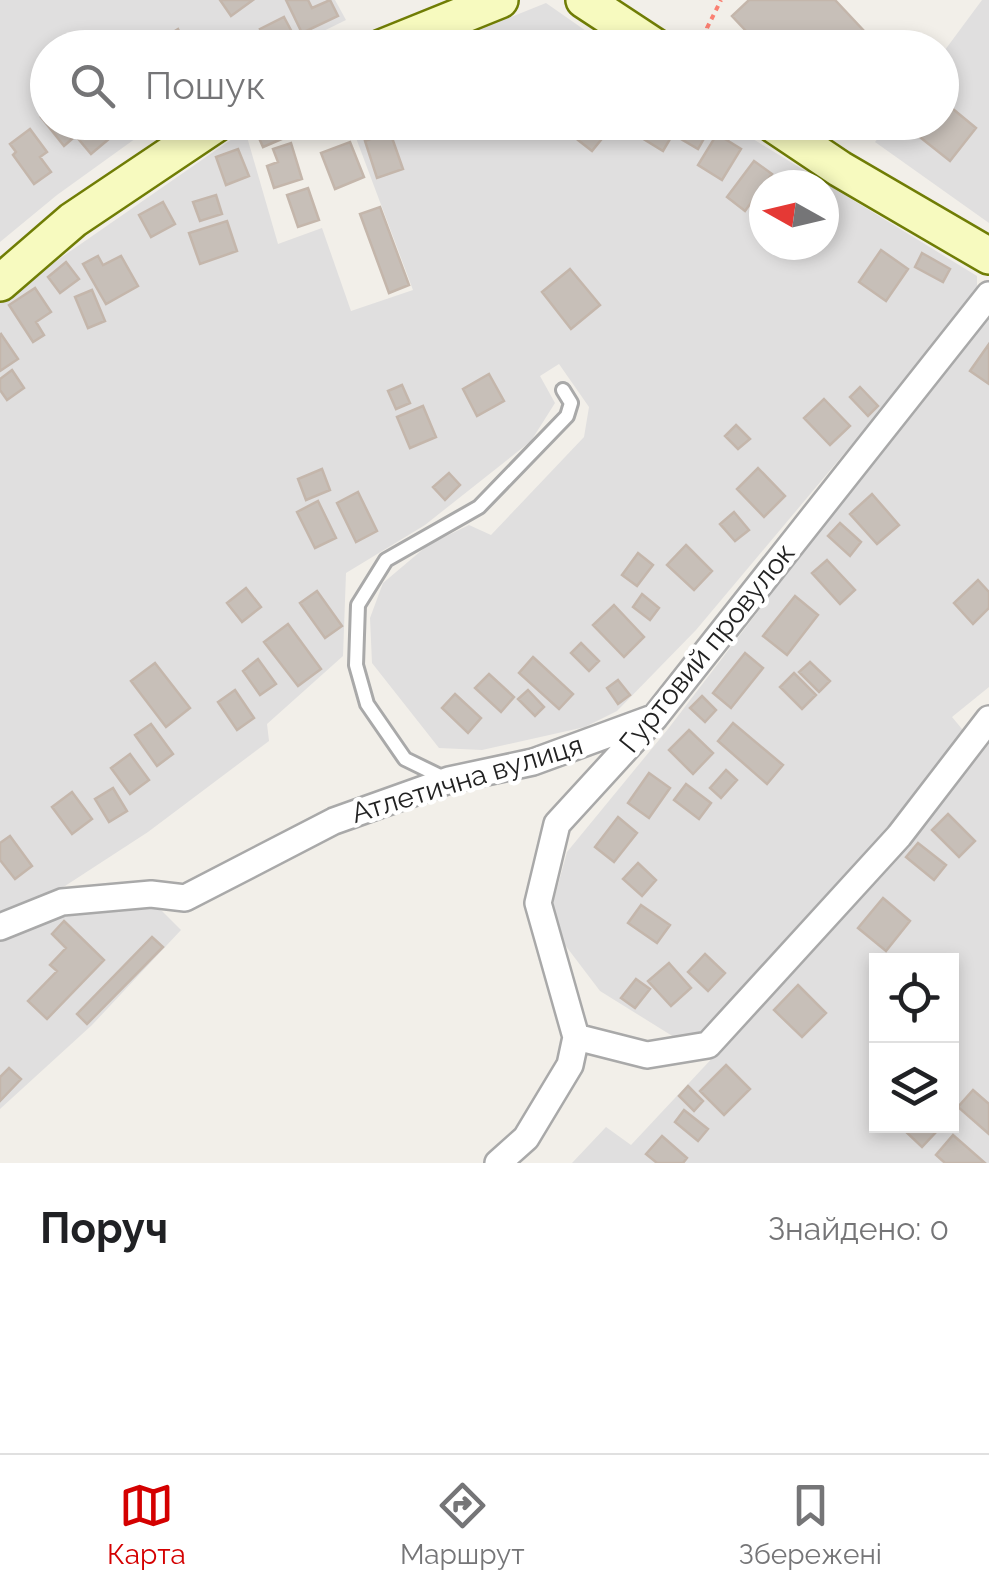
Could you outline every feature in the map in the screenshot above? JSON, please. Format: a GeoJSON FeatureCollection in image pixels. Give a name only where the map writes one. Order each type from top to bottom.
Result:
{"type":"FeatureCollection","features":[{"type":"Feature","properties":{"kind":"street"},"geometry":{"type":"LineString","coordinates":[[412,30],[443,12],[500,0]]}},
{"type":"Feature","properties":{"kind":"street"},"geometry":{"type":"LineString","coordinates":[[584,0],[630,30]]}},
{"type":"Feature","properties":{"kind":"street"},"geometry":{"type":"LineString","coordinates":[[0,283],[72,220],[192,140]]}},
{"type":"Feature","properties":{"kind":"street"},"geometry":{"type":"LineString","coordinates":[[797,140],[989,256]]}},
{"type":"Feature","properties":{"kind":"street","name":"Гуртовий провулок"},"geometry":{"type":"LineString","coordinates":[[576,1037],[538,903],[557,824],[655,717],[989,295]]}},
{"type":"Feature","properties":{"kind":"street","name":"Атлетична вулиця"},"geometry":{"type":"LineString","coordinates":[[0,927],[62,902],[93,897],[151,894],[184,898],[334,821],[449,780],[533,762],[655,717]]}},
{"type":"Feature","properties":{"kind":"street"},"geometry":{"type":"LineString","coordinates":[[498,1163],[526,1138],[570,1065],[576,1037],[647,1055],[708,1045],[899,836],[989,719]]}},
{"type":"Feature","properties":{"kind":"lane"},"geometry":{"type":"LineString","coordinates":[[449,780],[406,759],[367,704],[356,664],[358,605],[386,560],[479,507],[568,416],[571,403],[563,390]]}},
{"type":"Feature","properties":{"kind":"path"},"geometry":{"type":"LineString","coordinates":[[706,30],[721,0]]}},
{"type":"Feature","properties":{"kind":"shaded area"},"geometry":{"type":"Polygon","coordinates":[[[0,0],[335,0],[346,20],[326,30],[30,30],[30,140],[133,140],[0,242],[0,0]]]}},
{"type":"Feature","properties":{"kind":"shaded area"},"geometry":{"type":"Polygon","coordinates":[[[982,0],[989,0],[989,223],[875,142],[959,140],[959,31],[982,0]]]}},
{"type":"Feature","properties":{"kind":"shaded area"},"geometry":{"type":"Polygon","coordinates":[[[546,3],[585,30],[479,30],[546,3]]]}},
{"type":"Feature","properties":{"kind":"shaded area"},"geometry":{"type":"Polygon","coordinates":[[[231,140],[248,140],[278,244],[322,228],[351,311],[413,290],[357,140],[755,140],[804,170],[749,170],[749,260],[839,260],[839,192],[977,276],[977,287],[890,399],[696,630],[617,711],[585,727],[482,750],[439,748],[372,663],[370,618],[383,583],[428,545],[469,525],[491,535],[584,437],[589,407],[559,364],[540,376],[555,403],[531,441],[425,525],[346,573],[343,656],[267,724],[269,741],[148,832],[65,886],[0,913],[0,300],[231,140]]]}},
{"type":"Feature","properties":{"kind":"shaded area"},"geometry":{"type":"Polygon","coordinates":[[[989,309],[989,687],[952,717],[967,735],[873,848],[696,1038],[674,1037],[600,991],[562,941],[553,903],[567,852],[668,729],[989,309]]]}},
{"type":"Feature","properties":{"kind":"shaded area"},"geometry":{"type":"Polygon","coordinates":[[[989,740],[989,1163],[572,1163],[606,1127],[631,1145],[717,1053],[989,740]]]}},
{"type":"Feature","properties":{"kind":"shaded area"},"geometry":{"type":"Polygon","coordinates":[[[145,903],[162,911],[181,930],[92,1025],[0,1109],[0,934],[40,914],[145,903]]]}},
{"type":"Feature","properties":{"kind":"building"},"geometry":{"type":"Polygon","coordinates":[[[220,0],[253,0],[231,16],[220,0]]]}},
{"type":"Feature","properties":{"kind":"building"},"geometry":{"type":"Polygon","coordinates":[[[286,0],[308,0],[312,8],[330,0],[338,16],[301,30],[286,0]]]}},
{"type":"Feature","properties":{"kind":"building"},"geometry":{"type":"Polygon","coordinates":[[[749,0],[835,0],[863,30],[745,30],[732,16],[749,0]]]}},
{"type":"Feature","properties":{"kind":"building"},"geometry":{"type":"Polygon","coordinates":[[[284,17],[291,30],[261,30],[284,17]]]}},
{"type":"Feature","properties":{"kind":"building"},"geometry":{"type":"Polygon","coordinates":[[[959,114],[976,128],[950,161],[924,140],[959,140],[959,114]]]}},
{"type":"Feature","properties":{"kind":"building"},"geometry":{"type":"Polygon","coordinates":[[[30,129],[30,140],[38,140],[47,152],[40,157],[51,172],[34,184],[13,155],[16,152],[10,144],[30,129]]]}},
{"type":"Feature","properties":{"kind":"building"},"geometry":{"type":"Polygon","coordinates":[[[79,140],[108,140],[91,154],[79,140]]]}},
{"type":"Feature","properties":{"kind":"building"},"geometry":{"type":"Polygon","coordinates":[[[260,140],[279,140],[263,147],[260,140]]]}},
{"type":"Feature","properties":{"kind":"building"},"geometry":{"type":"Polygon","coordinates":[[[393,140],[403,169],[377,178],[365,141],[393,140]]]}},
{"type":"Feature","properties":{"kind":"building"},"geometry":{"type":"Polygon","coordinates":[[[578,140],[601,140],[592,151],[578,140]]]}},
{"type":"Feature","properties":{"kind":"building"},"geometry":{"type":"Polygon","coordinates":[[[645,140],[669,140],[663,151],[645,140]]]}},
{"type":"Feature","properties":{"kind":"building"},"geometry":{"type":"Polygon","coordinates":[[[683,140],[703,140],[698,149],[683,140]]]}},
{"type":"Feature","properties":{"kind":"building"},"geometry":{"type":"Polygon","coordinates":[[[713,140],[727,140],[741,149],[722,180],[698,165],[713,140]]]}},
{"type":"Feature","properties":{"kind":"building"},"geometry":{"type":"Polygon","coordinates":[[[350,142],[364,177],[335,189],[321,153],[350,142]]]}},
{"type":"Feature","properties":{"kind":"building"},"geometry":{"type":"Polygon","coordinates":[[[291,143],[302,179],[274,188],[267,166],[278,162],[273,149],[291,143]]]}},
{"type":"Feature","properties":{"kind":"building"},"geometry":{"type":"Polygon","coordinates":[[[238,149],[249,176],[226,185],[216,157],[238,149]]]}},
{"type":"Feature","properties":{"kind":"building"},"geometry":{"type":"Polygon","coordinates":[[[754,161],[766,170],[749,170],[749,206],[745,211],[727,197],[754,161]]]}},
{"type":"Feature","properties":{"kind":"building"},"geometry":{"type":"Polygon","coordinates":[[[308,188],[319,220],[298,227],[287,195],[308,188]]]}},
{"type":"Feature","properties":{"kind":"building"},"geometry":{"type":"Polygon","coordinates":[[[216,195],[222,214],[200,221],[193,202],[216,195]]]}},
{"type":"Feature","properties":{"kind":"building"},"geometry":{"type":"Polygon","coordinates":[[[163,202],[175,224],[151,237],[139,215],[163,202]]]}},
{"type":"Feature","properties":{"kind":"building"},"geometry":{"type":"Polygon","coordinates":[[[380,207],[409,285],[389,293],[360,214],[380,207]]]}},
{"type":"Feature","properties":{"kind":"building"},"geometry":{"type":"Polygon","coordinates":[[[227,221],[237,251],[200,264],[189,233],[227,221]]]}},
{"type":"Feature","properties":{"kind":"building"},"geometry":{"type":"Polygon","coordinates":[[[881,250],[908,269],[886,301],[859,282],[881,250]]]}},
{"type":"Feature","properties":{"kind":"building"},"geometry":{"type":"Polygon","coordinates":[[[922,253],[950,269],[943,282],[915,267],[922,253]]]}},
{"type":"Feature","properties":{"kind":"building"},"geometry":{"type":"Polygon","coordinates":[[[98,256],[103,265],[121,256],[138,286],[106,304],[83,264],[98,256]]]}},
{"type":"Feature","properties":{"kind":"building"},"geometry":{"type":"Polygon","coordinates":[[[66,262],[79,279],[60,293],[48,277],[66,262]]]}},
{"type":"Feature","properties":{"kind":"building"},"geometry":{"type":"Polygon","coordinates":[[[570,269],[600,305],[571,329],[542,292],[570,269]]]}},
{"type":"Feature","properties":{"kind":"building"},"geometry":{"type":"Polygon","coordinates":[[[35,288],[51,312],[36,322],[44,335],[33,342],[9,305],[35,288]]]}},
{"type":"Feature","properties":{"kind":"building"},"geometry":{"type":"Polygon","coordinates":[[[92,290],[105,321],[88,328],[75,297],[92,290]]]}},
{"type":"Feature","properties":{"kind":"building"},"geometry":{"type":"Polygon","coordinates":[[[0,335],[18,359],[0,371],[0,335]]]}},
{"type":"Feature","properties":{"kind":"building"},"geometry":{"type":"Polygon","coordinates":[[[989,344],[989,384],[970,371],[989,344]]]}},
{"type":"Feature","properties":{"kind":"building"},"geometry":{"type":"Polygon","coordinates":[[[12,370],[24,388],[7,400],[0,390],[0,379],[12,370]]]}},
{"type":"Feature","properties":{"kind":"building"},"geometry":{"type":"Polygon","coordinates":[[[489,374],[504,401],[477,416],[463,389],[489,374]]]}},
{"type":"Feature","properties":{"kind":"building"},"geometry":{"type":"Polygon","coordinates":[[[402,385],[410,403],[396,409],[388,391],[402,385]]]}},
{"type":"Feature","properties":{"kind":"building"},"geometry":{"type":"Polygon","coordinates":[[[860,387],[878,406],[868,416],[850,397],[860,387]]]}},
{"type":"Feature","properties":{"kind":"building"},"geometry":{"type":"Polygon","coordinates":[[[824,399],[850,426],[830,445],[804,418],[824,399]]]}},
{"type":"Feature","properties":{"kind":"building"},"geometry":{"type":"Polygon","coordinates":[[[423,406],[436,437],[410,448],[397,417],[423,406]]]}},
{"type":"Feature","properties":{"kind":"building"},"geometry":{"type":"Polygon","coordinates":[[[736,425],[750,439],[738,449],[725,436],[736,425]]]}},
{"type":"Feature","properties":{"kind":"building"},"geometry":{"type":"Polygon","coordinates":[[[758,468],[785,496],[764,517],[737,489],[758,468]]]}},
{"type":"Feature","properties":{"kind":"building"},"geometry":{"type":"Polygon","coordinates":[[[322,469],[330,490],[306,500],[298,479],[322,469]]]}},
{"type":"Feature","properties":{"kind":"building"},"geometry":{"type":"Polygon","coordinates":[[[449,473],[460,485],[445,500],[433,487],[449,473]]]}},
{"type":"Feature","properties":{"kind":"building"},"geometry":{"type":"Polygon","coordinates":[[[358,492],[377,531],[356,542],[337,503],[358,492]]]}},
{"type":"Feature","properties":{"kind":"building"},"geometry":{"type":"Polygon","coordinates":[[[872,494],[899,525],[877,544],[850,514],[872,494]]]}},
{"type":"Feature","properties":{"kind":"building"},"geometry":{"type":"Polygon","coordinates":[[[318,501],[336,538],[315,548],[297,512],[318,501]]]}},
{"type":"Feature","properties":{"kind":"building"},"geometry":{"type":"Polygon","coordinates":[[[734,512],[749,530],[735,541],[720,524],[734,512]]]}},
{"type":"Feature","properties":{"kind":"building"},"geometry":{"type":"Polygon","coordinates":[[[840,523],[861,542],[850,556],[828,536],[840,523]]]}},
{"type":"Feature","properties":{"kind":"building"},"geometry":{"type":"Polygon","coordinates":[[[686,545],[712,571],[694,590],[667,565],[686,545]]]}},
{"type":"Feature","properties":{"kind":"building"},"geometry":{"type":"Polygon","coordinates":[[[638,553],[653,565],[637,586],[622,575],[638,553]]]}},
{"type":"Feature","properties":{"kind":"building"},"geometry":{"type":"Polygon","coordinates":[[[827,560],[855,590],[840,604],[812,573],[827,560]]]}},
{"type":"Feature","properties":{"kind":"building"},"geometry":{"type":"Polygon","coordinates":[[[978,580],[989,592],[989,608],[973,624],[954,603],[978,580]]]}},
{"type":"Feature","properties":{"kind":"building"},"geometry":{"type":"Polygon","coordinates":[[[246,588],[261,607],[242,622],[227,603],[246,588]]]}},
{"type":"Feature","properties":{"kind":"building"},"geometry":{"type":"Polygon","coordinates":[[[317,591],[342,626],[325,638],[300,603],[317,591]]]}},
{"type":"Feature","properties":{"kind":"building"},"geometry":{"type":"Polygon","coordinates":[[[642,594],[659,608],[650,620],[633,607],[642,594]]]}},
{"type":"Feature","properties":{"kind":"building"},"geometry":{"type":"Polygon","coordinates":[[[795,596],[818,615],[787,655],[763,636],[795,596]]]}},
{"type":"Feature","properties":{"kind":"building"},"geometry":{"type":"Polygon","coordinates":[[[614,605],[644,637],[624,657],[593,625],[614,605]]]}},
{"type":"Feature","properties":{"kind":"building"},"geometry":{"type":"Polygon","coordinates":[[[288,624],[321,669],[298,686],[264,642],[288,624]]]}},
{"type":"Feature","properties":{"kind":"building"},"geometry":{"type":"Polygon","coordinates":[[[581,643],[599,661],[589,671],[571,653],[581,643]]]}},
{"type":"Feature","properties":{"kind":"building"},"geometry":{"type":"Polygon","coordinates":[[[745,653],[763,668],[731,708],[713,693],[745,653]]]}},
{"type":"Feature","properties":{"kind":"building"},"geometry":{"type":"Polygon","coordinates":[[[533,657],[573,694],[559,709],[519,673],[533,657]]]}},
{"type":"Feature","properties":{"kind":"building"},"geometry":{"type":"Polygon","coordinates":[[[258,659],[276,684],[260,695],[243,671],[258,659]]]}},
{"type":"Feature","properties":{"kind":"building"},"geometry":{"type":"Polygon","coordinates":[[[810,662],[830,681],[819,692],[799,672],[810,662]]]}},
{"type":"Feature","properties":{"kind":"building"},"geometry":{"type":"Polygon","coordinates":[[[155,663],[190,708],[166,727],[131,681],[155,663]]]}},
{"type":"Feature","properties":{"kind":"building"},"geometry":{"type":"Polygon","coordinates":[[[794,673],[816,695],[802,709],[780,687],[794,673]]]}},
{"type":"Feature","properties":{"kind":"building"},"geometry":{"type":"Polygon","coordinates":[[[489,674],[514,697],[501,712],[475,688],[489,674]]]}},
{"type":"Feature","properties":{"kind":"building"},"geometry":{"type":"Polygon","coordinates":[[[618,680],[630,695],[618,704],[607,688],[618,680]]]}},
{"type":"Feature","properties":{"kind":"building"},"geometry":{"type":"Polygon","coordinates":[[[235,690],[254,718],[237,730],[218,702],[235,690]]]}},
{"type":"Feature","properties":{"kind":"building"},"geometry":{"type":"Polygon","coordinates":[[[528,690],[544,707],[535,716],[518,699],[528,690]]]}},
{"type":"Feature","properties":{"kind":"building"},"geometry":{"type":"Polygon","coordinates":[[[455,694],[481,718],[468,733],[442,708],[455,694]]]}},
{"type":"Feature","properties":{"kind":"building"},"geometry":{"type":"Polygon","coordinates":[[[702,696],[716,710],[705,722],[690,708],[702,696]]]}},
{"type":"Feature","properties":{"kind":"building"},"geometry":{"type":"Polygon","coordinates":[[[733,723],[783,765],[767,784],[718,741],[733,723]]]}},
{"type":"Feature","properties":{"kind":"building"},"geometry":{"type":"Polygon","coordinates":[[[151,724],[173,754],[157,766],[135,735],[151,724]]]}},
{"type":"Feature","properties":{"kind":"building"},"geometry":{"type":"Polygon","coordinates":[[[689,730],[713,753],[693,774],[669,750],[689,730]]]}},
{"type":"Feature","properties":{"kind":"building"},"geometry":{"type":"Polygon","coordinates":[[[130,754],[149,780],[130,794],[111,768],[130,754]]]}},
{"type":"Feature","properties":{"kind":"building"},"geometry":{"type":"Polygon","coordinates":[[[726,770],[737,780],[721,798],[710,788],[726,770]]]}},
{"type":"Feature","properties":{"kind":"building"},"geometry":{"type":"Polygon","coordinates":[[[649,773],[670,788],[649,818],[628,803],[649,773]]]}},
{"type":"Feature","properties":{"kind":"building"},"geometry":{"type":"Polygon","coordinates":[[[686,784],[711,803],[699,819],[674,800],[686,784]]]}},
{"type":"Feature","properties":{"kind":"building"},"geometry":{"type":"Polygon","coordinates":[[[113,788],[127,811],[109,822],[95,799],[113,788]]]}},
{"type":"Feature","properties":{"kind":"building"},"geometry":{"type":"Polygon","coordinates":[[[72,792],[92,819],[72,834],[52,807],[72,792]]]}},
{"type":"Feature","properties":{"kind":"building"},"geometry":{"type":"Polygon","coordinates":[[[948,814],[975,841],[959,857],[932,830],[948,814]]]}},
{"type":"Feature","properties":{"kind":"building"},"geometry":{"type":"Polygon","coordinates":[[[618,817],[637,833],[614,862],[595,847],[618,817]]]}},
{"type":"Feature","properties":{"kind":"building"},"geometry":{"type":"Polygon","coordinates":[[[10,836],[32,866],[15,879],[0,860],[0,843],[10,836]]]}},
{"type":"Feature","properties":{"kind":"building"},"geometry":{"type":"Polygon","coordinates":[[[918,843],[946,865],[934,880],[906,857],[918,843]]]}},
{"type":"Feature","properties":{"kind":"building"},"geometry":{"type":"Polygon","coordinates":[[[638,863],[656,880],[642,896],[623,879],[638,863]]]}},
{"type":"Feature","properties":{"kind":"building"},"geometry":{"type":"Polygon","coordinates":[[[883,898],[910,921],[886,951],[858,928],[883,898]]]}},
{"type":"Feature","properties":{"kind":"building"},"geometry":{"type":"Polygon","coordinates":[[[641,905],[670,925],[657,943],[628,923],[641,905]]]}},
{"type":"Feature","properties":{"kind":"building"},"geometry":{"type":"Polygon","coordinates":[[[64,921],[104,960],[47,1019],[28,1001],[57,971],[50,965],[66,948],[52,934],[64,921]]]}},
{"type":"Feature","properties":{"kind":"building"},"geometry":{"type":"Polygon","coordinates":[[[152,937],[163,947],[87,1024],[77,1014],[152,937]]]}},
{"type":"Feature","properties":{"kind":"building"},"geometry":{"type":"Polygon","coordinates":[[[705,954],[725,973],[708,991],[688,972],[705,954]]]}},
{"type":"Feature","properties":{"kind":"building"},"geometry":{"type":"Polygon","coordinates":[[[669,963],[691,988],[671,1006],[648,981],[669,963]]]}},
{"type":"Feature","properties":{"kind":"building"},"geometry":{"type":"Polygon","coordinates":[[[636,979],[650,989],[635,1008],[621,998],[636,979]]]}},
{"type":"Feature","properties":{"kind":"building"},"geometry":{"type":"Polygon","coordinates":[[[798,985],[826,1013],[802,1037],[774,1010],[798,985]]]}},
{"type":"Feature","properties":{"kind":"building"},"geometry":{"type":"Polygon","coordinates":[[[726,1065],[750,1089],[724,1115],[700,1091],[726,1065]]]}},
{"type":"Feature","properties":{"kind":"building"},"geometry":{"type":"Polygon","coordinates":[[[9,1068],[21,1079],[0,1101],[0,1077],[9,1068]]]}},
{"type":"Feature","properties":{"kind":"building"},"geometry":{"type":"Polygon","coordinates":[[[688,1086],[703,1101],[694,1111],[679,1096],[688,1086]]]}},
{"type":"Feature","properties":{"kind":"building"},"geometry":{"type":"Polygon","coordinates":[[[973,1090],[989,1104],[989,1134],[959,1108],[973,1090]]]}},
{"type":"Feature","properties":{"kind":"building"},"geometry":{"type":"Polygon","coordinates":[[[684,1110],[708,1129],[698,1141],[675,1122],[684,1110]]]}},
{"type":"Feature","properties":{"kind":"building"},"geometry":{"type":"Polygon","coordinates":[[[907,1133],[935,1133],[922,1147],[907,1133]]]}},
{"type":"Feature","properties":{"kind":"building"},"geometry":{"type":"Polygon","coordinates":[[[953,1135],[985,1163],[945,1163],[936,1155],[953,1135]]]}},
{"type":"Feature","properties":{"kind":"building"},"geometry":{"type":"Polygon","coordinates":[[[662,1136],[687,1158],[683,1163],[657,1163],[646,1154],[662,1136]]]}}]}
